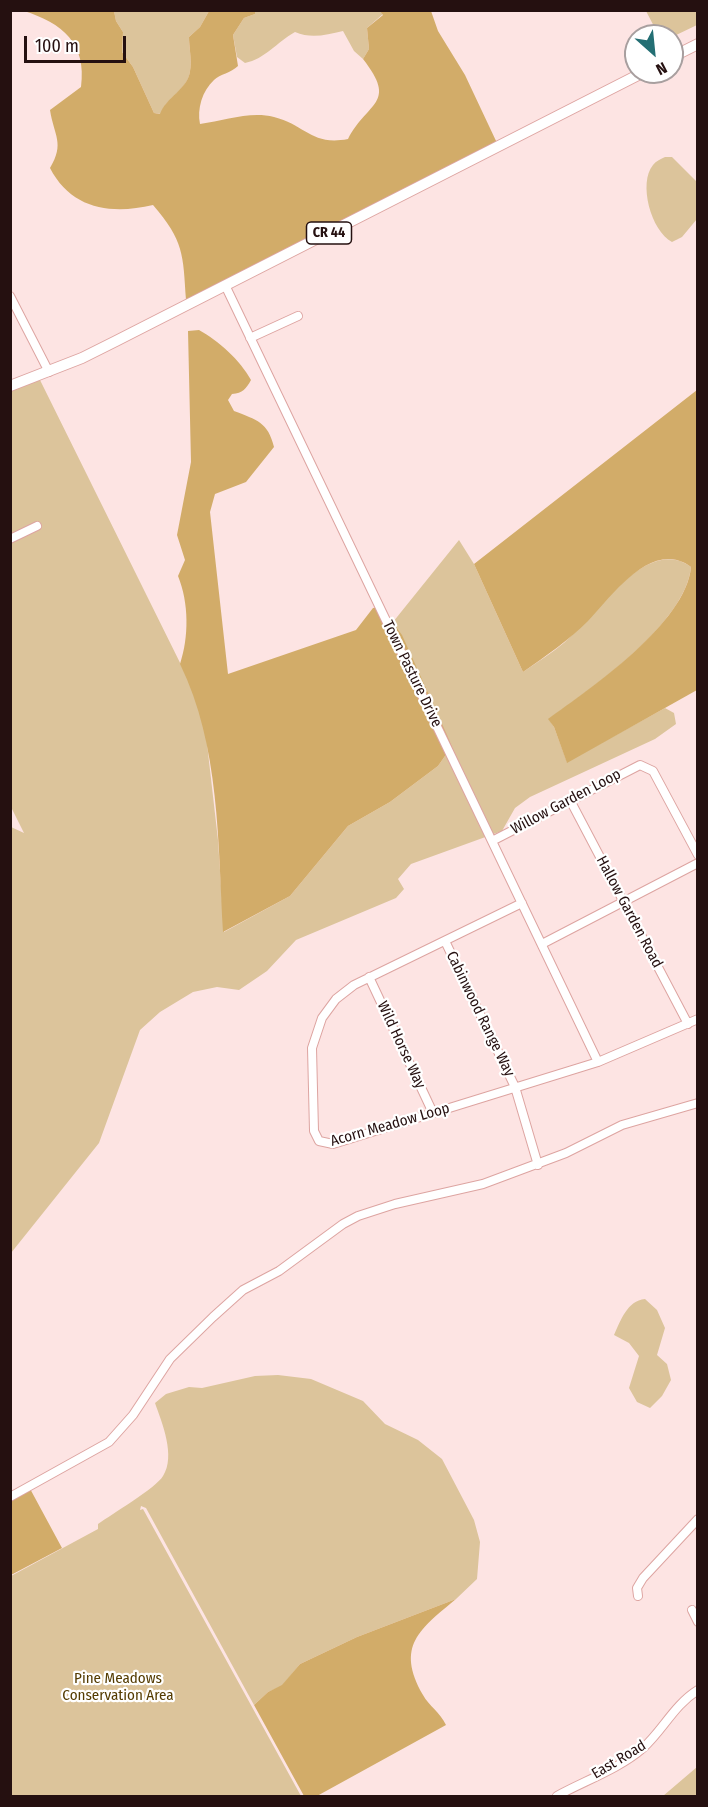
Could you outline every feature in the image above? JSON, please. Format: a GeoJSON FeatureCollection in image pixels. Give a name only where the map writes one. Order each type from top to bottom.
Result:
{"type":"FeatureCollection","features":[{"type":"Feature","properties":{"kind":"main road"},"geometry":{"type":"LineString","coordinates":[[684,51],[698,44]]}},
{"type":"Feature","properties":{"kind":"main road","name":"CR 44"},"geometry":{"type":"LineString","coordinates":[[10,386],[49,372],[225,285],[624,82]]}},
{"type":"Feature","properties":{"kind":"street","name":"Town Pasture Drive"},"geometry":{"type":"LineString","coordinates":[[225,285],[598,1062]]}},
{"type":"Feature","properties":{"kind":"street"},"geometry":{"type":"LineString","coordinates":[[10,296],[49,372]]}},
{"type":"Feature","properties":{"kind":"street"},"geometry":{"type":"LineString","coordinates":[[250,338],[298,316]]}},
{"type":"Feature","properties":{"kind":"street"},"geometry":{"type":"LineString","coordinates":[[10,539],[37,526]]}},
{"type":"Feature","properties":{"kind":"street","name":"Willow Garden Loop"},"geometry":{"type":"LineString","coordinates":[[492,841],[635,766],[647,766],[654,773],[698,855]]}},
{"type":"Feature","properties":{"kind":"street","name":"Hallow Garden Road"},"geometry":{"type":"LineString","coordinates":[[570,800],[688,1024]]}},
{"type":"Feature","properties":{"kind":"street"},"geometry":{"type":"LineString","coordinates":[[542,944],[698,863]]}},
{"type":"Feature","properties":{"kind":"street","name":"Acorn Meadow Loop"},"geometry":{"type":"LineString","coordinates":[[522,903],[369,977],[336,999],[316,1033],[311,1056],[315,1136],[321,1143],[330,1144],[598,1062]]}},
{"type":"Feature","properties":{"kind":"street","name":"Cabinwood Range Way"},"geometry":{"type":"LineString","coordinates":[[445,941],[515,1087],[538,1165]]}},
{"type":"Feature","properties":{"kind":"street","name":"Wild Horse Way"},"geometry":{"type":"LineString","coordinates":[[369,977],[433,1113]]}},
{"type":"Feature","properties":{"kind":"street"},"geometry":{"type":"LineString","coordinates":[[598,1062],[698,1020]]}},
{"type":"Feature","properties":{"kind":"street"},"geometry":{"type":"LineString","coordinates":[[10,1497],[109,1442],[122,1429],[170,1359],[219,1310],[243,1290],[279,1271],[344,1224],[358,1216],[395,1204],[483,1184],[538,1165],[622,1125],[698,1103]]}},
{"type":"Feature","properties":{"kind":"street"},"geometry":{"type":"LineString","coordinates":[[638,1596],[638,1588],[643,1578],[698,1519]]}},
{"type":"Feature","properties":{"kind":"street"},"geometry":{"type":"LineString","coordinates":[[692,1610],[698,1622]]}},
{"type":"Feature","properties":{"kind":"street","name":"East Road"},"geometry":{"type":"LineString","coordinates":[[557,1797],[636,1754],[657,1735],[677,1706],[698,1690]]}},
{"type":"Feature","properties":{"kind":"green space"},"geometry":{"type":"Polygon","coordinates":[[[380,10],[383,14],[367,28],[369,49],[363,59],[354,51],[343,31],[313,36],[295,32],[252,61],[245,63],[237,57],[233,35],[244,18],[255,14],[255,11],[380,10]]]}},
{"type":"Feature","properties":{"kind":"green space"},"geometry":{"type":"Polygon","coordinates":[[[114,11],[209,11],[200,27],[189,37],[191,63],[188,78],[167,103],[161,114],[154,113],[133,67],[122,52],[123,32],[116,21],[114,11]]]}},
{"type":"Feature","properties":{"kind":"green space"},"geometry":{"type":"Polygon","coordinates":[[[646,11],[697,11],[697,25],[684,31],[684,24],[653,24],[646,11]]]}},
{"type":"Feature","properties":{"kind":"green space"},"geometry":{"type":"Polygon","coordinates":[[[665,157],[672,157],[697,182],[697,219],[682,237],[672,242],[658,228],[647,194],[649,173],[654,164],[665,157]]]}},
{"type":"Feature","properties":{"kind":"green space"},"geometry":{"type":"Polygon","coordinates":[[[40,380],[194,691],[206,735],[218,840],[224,932],[290,896],[348,826],[390,802],[438,766],[452,746],[393,622],[459,540],[474,564],[523,672],[565,642],[622,583],[639,570],[657,561],[674,560],[691,567],[685,589],[655,632],[611,672],[549,719],[567,762],[665,708],[674,713],[676,724],[655,739],[530,797],[515,808],[502,831],[411,864],[398,879],[404,889],[396,898],[296,940],[267,971],[239,990],[217,987],[193,992],[160,1012],[140,1030],[99,1143],[11,1253],[11,827],[24,833],[10,805],[11,390],[40,380]]]}},
{"type":"Feature","properties":{"kind":"green space"},"geometry":{"type":"Polygon","coordinates":[[[645,1299],[657,1310],[665,1328],[657,1355],[667,1364],[671,1380],[662,1396],[650,1408],[637,1402],[629,1388],[639,1356],[629,1343],[614,1335],[629,1307],[645,1299]]]}},
{"type":"Feature","properties":{"kind":"green space","name":"Pine Meadows Conservation Area"},"geometry":{"type":"Polygon","coordinates":[[[278,1375],[311,1379],[363,1401],[385,1424],[418,1440],[442,1459],[474,1520],[480,1542],[477,1579],[456,1599],[357,1637],[300,1664],[282,1686],[268,1692],[254,1705],[146,1508],[141,1506],[140,1510],[143,1509],[301,1796],[11,1796],[11,1576],[98,1529],[98,1524],[159,1481],[167,1468],[168,1449],[155,1403],[166,1394],[189,1387],[202,1388],[255,1376],[278,1375]]]}},
{"type":"Feature","properties":{"kind":"green space"},"geometry":{"type":"Polygon","coordinates":[[[697,1767],[697,1796],[663,1796],[697,1767]]]}},
{"type":"Feature","properties":{"kind":"shaded area"},"geometry":{"type":"Polygon","coordinates":[[[24,11],[114,11],[116,21],[123,32],[122,52],[133,67],[154,113],[160,114],[188,77],[191,63],[189,37],[200,27],[209,11],[255,11],[255,14],[244,18],[233,35],[238,66],[219,76],[210,84],[200,106],[200,124],[265,115],[285,121],[325,140],[336,140],[348,139],[376,102],[379,94],[373,74],[363,59],[369,49],[367,28],[383,15],[380,11],[431,11],[438,31],[465,75],[497,143],[186,300],[180,249],[171,229],[153,205],[122,209],[94,206],[69,192],[50,168],[58,146],[50,110],[81,87],[80,58],[76,47],[60,29],[24,11]]]}},
{"type":"Feature","properties":{"kind":"shaded area"},"geometry":{"type":"Polygon","coordinates":[[[199,330],[228,352],[251,380],[242,392],[232,394],[228,400],[234,411],[265,427],[274,447],[246,482],[215,494],[210,512],[228,674],[356,630],[373,608],[381,607],[402,635],[452,746],[438,766],[390,802],[348,826],[290,896],[223,932],[218,830],[210,761],[193,695],[180,664],[185,643],[186,609],[178,576],[185,560],[177,535],[191,462],[188,331],[199,330]]]}},
{"type":"Feature","properties":{"kind":"shaded area"},"geometry":{"type":"Polygon","coordinates":[[[697,390],[697,690],[567,763],[554,727],[548,719],[611,672],[655,632],[673,610],[685,588],[691,567],[676,560],[662,560],[648,565],[621,585],[573,635],[523,672],[474,564],[697,390]]]}},
{"type":"Feature","properties":{"kind":"shaded area"},"geometry":{"type":"Polygon","coordinates":[[[28,1485],[62,1548],[11,1575],[11,1495],[28,1485]]]}},
{"type":"Feature","properties":{"kind":"shaded area"},"geometry":{"type":"Polygon","coordinates":[[[456,1599],[422,1630],[412,1651],[411,1664],[415,1678],[425,1699],[446,1725],[317,1796],[304,1796],[254,1705],[268,1692],[282,1685],[300,1664],[357,1637],[456,1599]]]}}]}
